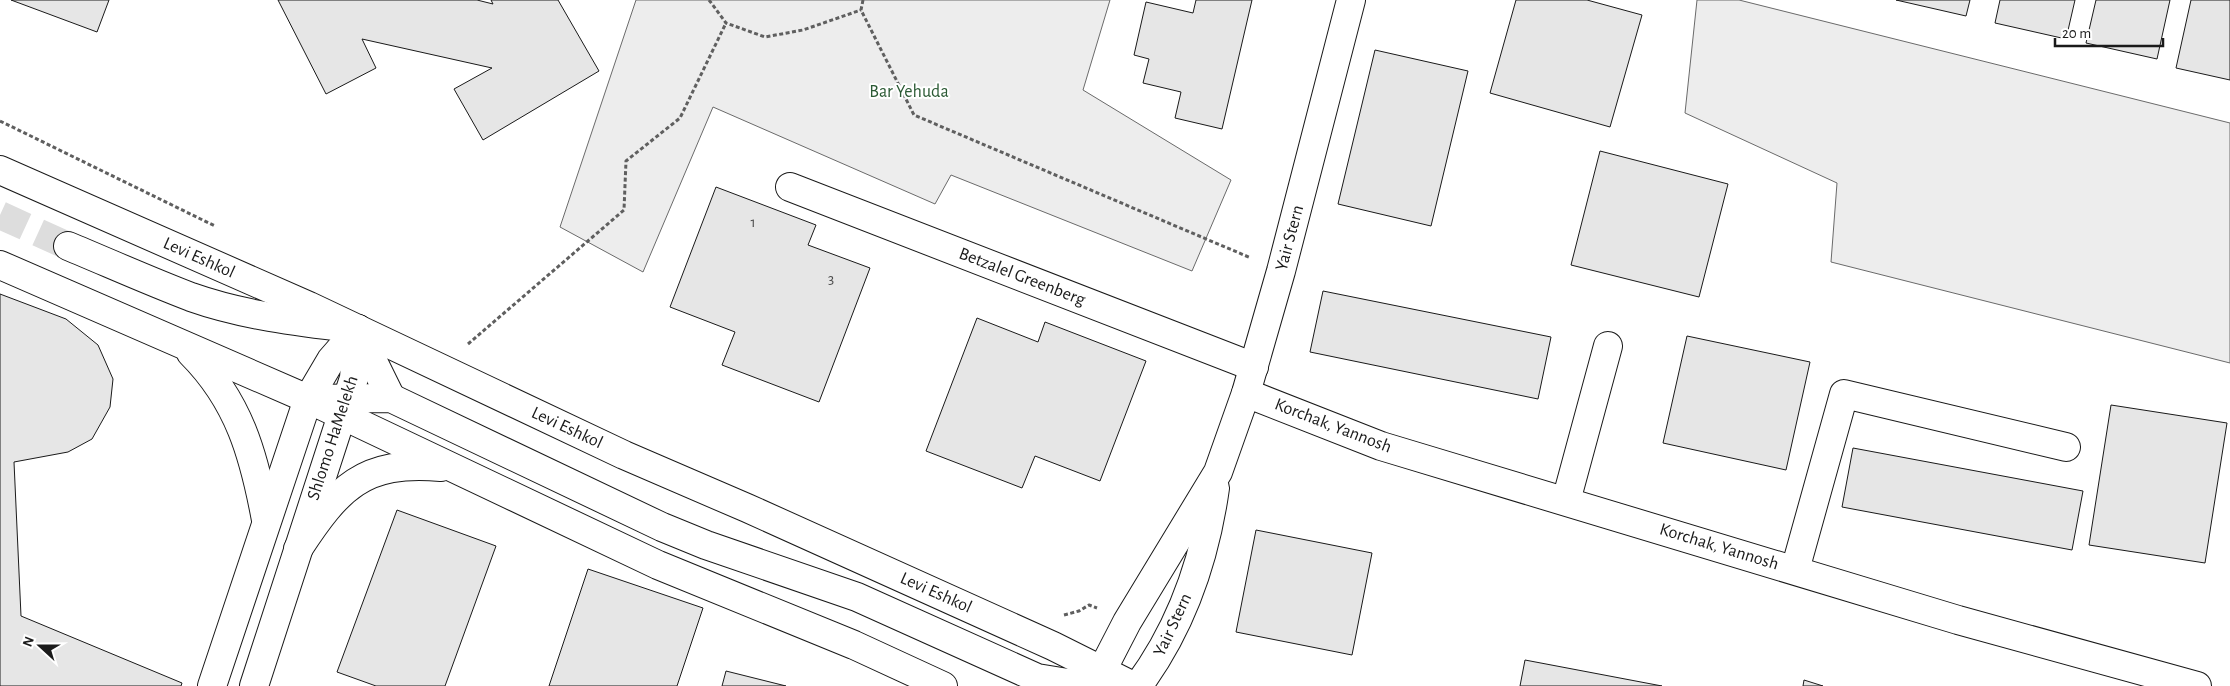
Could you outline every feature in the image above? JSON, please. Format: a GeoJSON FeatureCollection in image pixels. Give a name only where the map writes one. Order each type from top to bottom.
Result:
{"type":"FeatureCollection","features":[{"type":"Feature","properties":{"kind":"street","name":"Yair Stern"},"geometry":{"type":"LineString","coordinates":[[1093,681],[1218,472],[1246,393],[1281,272],[1351,0]]}},
{"type":"Feature","properties":{"kind":"street","name":"Levi Eshkol"},"geometry":{"type":"LineString","coordinates":[[0,170],[358,329],[624,455],[789,527],[1093,681],[1133,686]]}},
{"type":"Feature","properties":{"kind":"street","name":"Betzalel Greenberg"},"geometry":{"type":"LineString","coordinates":[[790,187],[1254,367]]}},
{"type":"Feature","properties":{"kind":"street"},"geometry":{"type":"LineString","coordinates":[[68,246],[192,297],[227,307],[302,323],[358,329],[391,398]]}},
{"type":"Feature","properties":{"kind":"street"},"geometry":{"type":"LineString","coordinates":[[0,265],[308,400],[344,407],[462,472],[658,565],[854,645],[943,686]]}},
{"type":"Feature","properties":{"kind":"street","name":"Shlomo HaMelekh"},"geometry":{"type":"LineString","coordinates":[[212,686],[266,520],[308,400],[331,360],[358,329]]}},
{"type":"Feature","properties":{"kind":"street","name":"Shlomo HaMelekh"},"geometry":{"type":"LineString","coordinates":[[254,686],[355,370],[358,329]]}},
{"type":"Feature","properties":{"kind":"street"},"geometry":{"type":"LineString","coordinates":[[185,346],[212,375],[235,412],[254,463],[266,520]]}},
{"type":"Feature","properties":{"kind":"street"},"geometry":{"type":"LineString","coordinates":[[1566,502],[1608,346]]}},
{"type":"Feature","properties":{"kind":"street","name":"Korchak, Yannosh"},"geometry":{"type":"LineString","coordinates":[[1246,393],[1381,446],[1958,620],[2197,686]]}},
{"type":"Feature","properties":{"kind":"street"},"geometry":{"type":"LineString","coordinates":[[1795,570],[1844,394],[2066,447]]}},
{"type":"Feature","properties":{"kind":"street"},"geometry":{"type":"LineString","coordinates":[[344,407],[391,398],[662,527],[706,545],[857,597],[1039,682],[1093,681]]}},
{"type":"Feature","properties":{"kind":"street"},"geometry":{"type":"LineString","coordinates":[[298,549],[321,514],[338,496],[362,477],[405,465],[443,467],[462,472]]}},
{"type":"Feature","properties":{"kind":"street","name":"Yair Stern"},"geometry":{"type":"LineString","coordinates":[[1138,686],[1168,641],[1198,569],[1212,514],[1218,472]]}},
{"type":"Feature","properties":{"kind":"path"},"geometry":{"type":"LineString","coordinates":[[709,0],[726,23],[764,37],[803,30],[862,10]]}},
{"type":"Feature","properties":{"kind":"path"},"geometry":{"type":"LineString","coordinates":[[863,0],[862,10],[914,115],[1281,272]]}},
{"type":"Feature","properties":{"kind":"path"},"geometry":{"type":"LineString","coordinates":[[465,347],[624,210],[626,161],[680,118],[726,23]]}},
{"type":"Feature","properties":{"kind":"shaded area","name":"Bar Yehuda"},"geometry":{"type":"Polygon","coordinates":[[[636,0],[1110,0],[1083,90],[1231,180],[1192,271],[951,175],[935,204],[713,107],[643,272],[560,227],[636,0]]]}},
{"type":"Feature","properties":{"kind":"shaded area"},"geometry":{"type":"Polygon","coordinates":[[[1697,0],[1739,0],[2230,123],[2230,363],[1831,262],[1837,183],[1685,113],[1697,0]]]}},
{"type":"Feature","properties":{"kind":"building"},"geometry":{"type":"Polygon","coordinates":[[[11,0],[109,0],[97,32],[11,0]]]}},
{"type":"Feature","properties":{"kind":"building"},"geometry":{"type":"Polygon","coordinates":[[[278,0],[477,0],[493,4],[491,0],[558,0],[599,71],[483,140],[454,89],[492,68],[362,39],[376,68],[326,94],[278,0]]]}},
{"type":"Feature","properties":{"kind":"building"},"geometry":{"type":"Polygon","coordinates":[[[1196,0],[1252,0],[1222,129],[1175,118],[1181,92],[1143,83],[1149,59],[1134,55],[1146,2],[1193,13],[1196,0]]]}},
{"type":"Feature","properties":{"kind":"building"},"geometry":{"type":"Polygon","coordinates":[[[1516,0],[1587,0],[1642,15],[1610,127],[1490,93],[1516,0]]]}},
{"type":"Feature","properties":{"kind":"building"},"geometry":{"type":"Polygon","coordinates":[[[1896,0],[1970,0],[1966,16],[1896,0]]]}},
{"type":"Feature","properties":{"kind":"building"},"geometry":{"type":"Polygon","coordinates":[[[2000,0],[2075,0],[2066,39],[1995,23],[2000,0]]]}},
{"type":"Feature","properties":{"kind":"building"},"geometry":{"type":"Polygon","coordinates":[[[2096,0],[2170,0],[2157,59],[2086,43],[2096,0]]]}},
{"type":"Feature","properties":{"kind":"building"},"geometry":{"type":"Polygon","coordinates":[[[2191,0],[2230,0],[2230,80],[2176,68],[2191,0]]]}},
{"type":"Feature","properties":{"kind":"building"},"geometry":{"type":"Polygon","coordinates":[[[1375,50],[1468,71],[1431,226],[1338,204],[1375,50]]]}},
{"type":"Feature","properties":{"kind":"building"},"geometry":{"type":"Polygon","coordinates":[[[1600,151],[1728,184],[1699,297],[1571,265],[1600,151]]]}},
{"type":"Feature","properties":{"kind":"building"},"geometry":{"type":"Polygon","coordinates":[[[716,187],[816,225],[808,245],[870,268],[819,402],[722,365],[735,332],[670,307],[716,187]]]}},
{"type":"Feature","properties":{"kind":"building"},"geometry":{"type":"Polygon","coordinates":[[[1323,291],[1551,337],[1538,399],[1310,352],[1323,291]]]}},
{"type":"Feature","properties":{"kind":"building"},"geometry":{"type":"Polygon","coordinates":[[[0,294],[66,319],[98,345],[113,379],[110,407],[92,439],[68,452],[14,462],[21,616],[182,683],[181,686],[0,686],[0,294]]]}},
{"type":"Feature","properties":{"kind":"building"},"geometry":{"type":"Polygon","coordinates":[[[977,318],[1038,342],[1045,322],[1146,361],[1100,481],[1035,456],[1022,488],[926,451],[977,318]]]}},
{"type":"Feature","properties":{"kind":"building"},"geometry":{"type":"Polygon","coordinates":[[[1687,336],[1810,362],[1786,470],[1663,443],[1687,336]]]}},
{"type":"Feature","properties":{"kind":"building"},"geometry":{"type":"Polygon","coordinates":[[[2111,405],[2227,423],[2205,563],[2089,545],[2111,405]]]}},
{"type":"Feature","properties":{"kind":"building"},"geometry":{"type":"Polygon","coordinates":[[[1853,448],[2083,491],[2072,550],[1842,507],[1853,448]]]}},
{"type":"Feature","properties":{"kind":"building"},"geometry":{"type":"Polygon","coordinates":[[[397,510],[496,546],[445,686],[376,686],[337,672],[397,510]]]}},
{"type":"Feature","properties":{"kind":"building"},"geometry":{"type":"Polygon","coordinates":[[[1256,530],[1372,553],[1352,655],[1236,632],[1256,530]]]}},
{"type":"Feature","properties":{"kind":"building"},"geometry":{"type":"Polygon","coordinates":[[[588,569],[703,608],[677,686],[549,686],[588,569]]]}},
{"type":"Feature","properties":{"kind":"building"},"geometry":{"type":"Polygon","coordinates":[[[1525,660],[1662,686],[1520,686],[1525,660]]]}},
{"type":"Feature","properties":{"kind":"building"},"geometry":{"type":"Polygon","coordinates":[[[726,671],[786,686],[722,686],[726,671]]]}},
{"type":"Feature","properties":{"kind":"building"},"geometry":{"type":"Polygon","coordinates":[[[1804,680],[1823,686],[1803,686],[1804,680]]]}},
{"type":"Feature","properties":{"kind":"tunnel"},"geometry":{"type":"LineString","coordinates":[[0,215],[68,246]]}}]}
